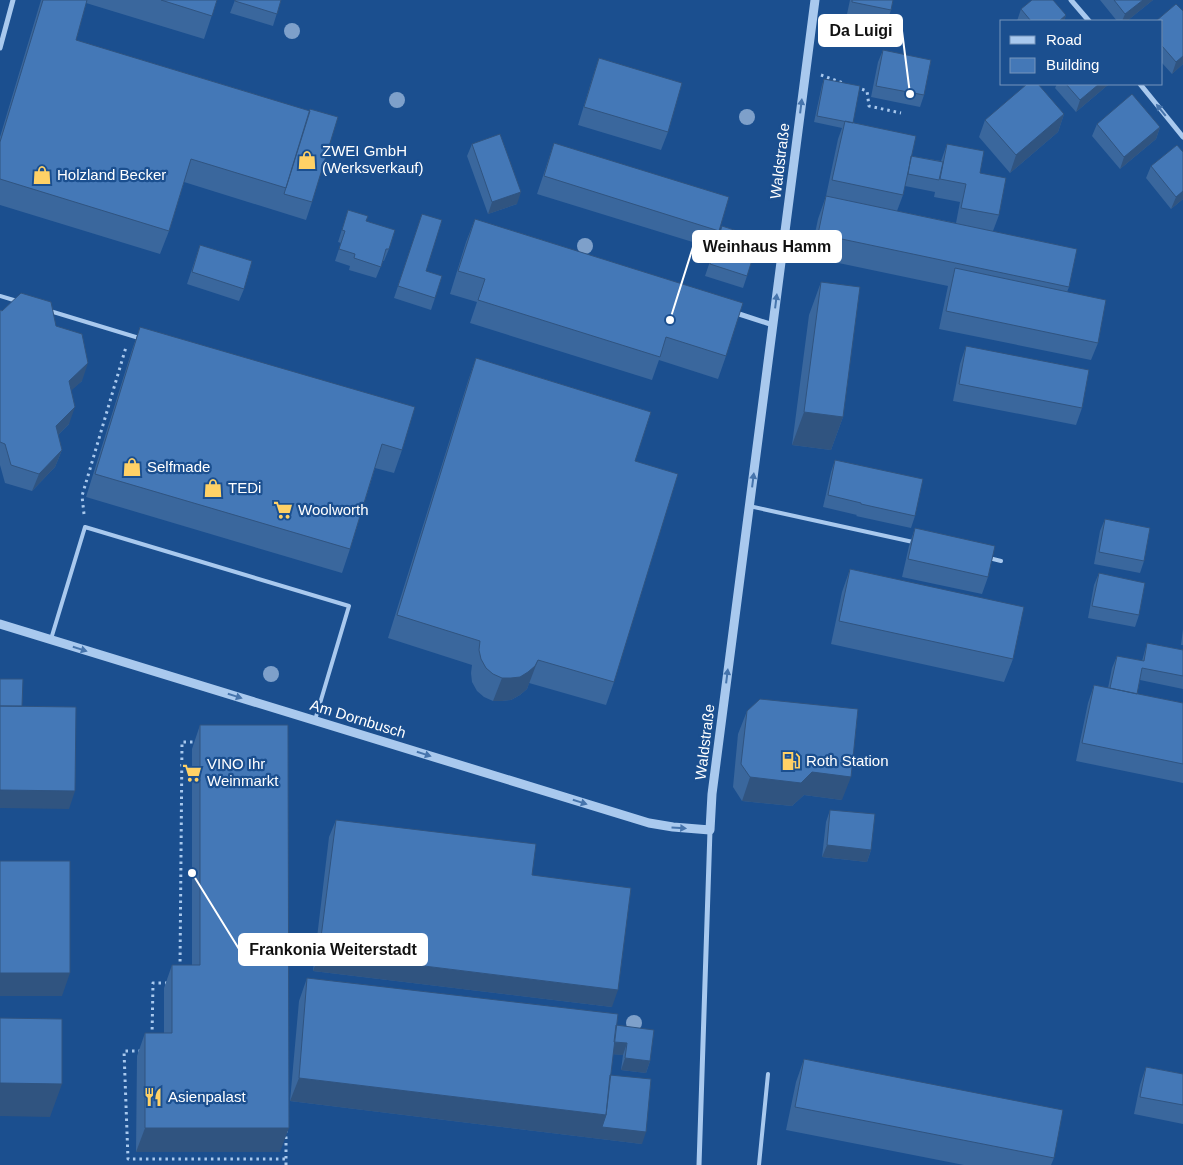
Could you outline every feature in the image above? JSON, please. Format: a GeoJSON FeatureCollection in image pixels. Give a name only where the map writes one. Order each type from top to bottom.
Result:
{"type":"FeatureCollection","features":[{"type":"Feature","properties":{"kind":"street"},"geometry":{"type":"LineString","coordinates":[[0,48],[13,0]]}},
{"type":"Feature","properties":{"kind":"street","name":"Waldstraße"},"geometry":{"type":"LineString","coordinates":[[699,1165],[712,794],[815,0]]}},
{"type":"Feature","properties":{"kind":"street"},"geometry":{"type":"LineString","coordinates":[[1071,0],[1087,20]]}},
{"type":"Feature","properties":{"kind":"street"},"geometry":{"type":"LineString","coordinates":[[1141,85],[1183,136]]}},
{"type":"Feature","properties":{"kind":"street"},"geometry":{"type":"LineString","coordinates":[[725,310],[773,325]]}},
{"type":"Feature","properties":{"kind":"street","name":"Am Dornbusch"},"geometry":{"type":"LineString","coordinates":[[0,624],[649,823],[665,827],[710,830]]}},
{"type":"Feature","properties":{"kind":"lane"},"geometry":{"type":"LineString","coordinates":[[0,296],[18,301]]}},
{"type":"Feature","properties":{"kind":"lane"},"geometry":{"type":"LineString","coordinates":[[46,310],[139,338]]}},
{"type":"Feature","properties":{"kind":"lane"},"geometry":{"type":"LineString","coordinates":[[749,506],[914,542]]}},
{"type":"Feature","properties":{"kind":"lane"},"geometry":{"type":"LineString","coordinates":[[51,640],[85,527],[349,606],[315,721]]}},
{"type":"Feature","properties":{"kind":"lane"},"geometry":{"type":"LineString","coordinates":[[981,556],[1001,560]]}},
{"type":"Feature","properties":{"kind":"lane"},"geometry":{"type":"LineString","coordinates":[[759,1165],[768,1074]]}},
{"type":"Feature","properties":{"kind":"path"},"geometry":{"type":"LineString","coordinates":[[806,70],[867,91],[869,106],[901,113]]}},
{"type":"Feature","properties":{"kind":"path"},"geometry":{"type":"LineString","coordinates":[[85,527],[82,496],[130,335]]}},
{"type":"Feature","properties":{"kind":"path"},"geometry":{"type":"LineString","coordinates":[[180,973],[182,742],[201,742]]}},
{"type":"Feature","properties":{"kind":"path"},"geometry":{"type":"LineString","coordinates":[[152,1041],[153,983],[171,983]]}},
{"type":"Feature","properties":{"kind":"path"},"geometry":{"type":"LineString","coordinates":[[143,1051],[124,1051],[128,1159],[286,1159]]}},
{"type":"Feature","properties":{"kind":"path"},"geometry":{"type":"LineString","coordinates":[[286,1129],[286,1165]]}},
{"type":"Feature","properties":{"kind":"building"},"geometry":{"type":"Polygon","coordinates":[[[43,0],[87,0],[76,40],[310,111],[286,188],[191,159],[169,231],[0,179],[0,142],[43,0]]]}},
{"type":"Feature","properties":{"kind":"building"},"geometry":{"type":"Polygon","coordinates":[[[161,0],[217,0],[212,16],[161,0]]]}},
{"type":"Feature","properties":{"kind":"building"},"geometry":{"type":"Polygon","coordinates":[[[235,0],[281,0],[277,14],[235,0]]]}},
{"type":"Feature","properties":{"kind":"building"},"geometry":{"type":"Polygon","coordinates":[[[852,0],[893,0],[891,10],[852,2],[852,0]]]}},
{"type":"Feature","properties":{"kind":"building"},"geometry":{"type":"Polygon","coordinates":[[[1032,0],[1053,0],[1066,15],[1060,20],[1030,20],[1021,9],[1032,0]]]}},
{"type":"Feature","properties":{"kind":"building"},"geometry":{"type":"Polygon","coordinates":[[[1114,0],[1143,0],[1125,14],[1114,0]]]}},
{"type":"Feature","properties":{"kind":"building"},"geometry":{"type":"Polygon","coordinates":[[[1176,4],[1183,11],[1183,56],[1176,62],[1163,47],[1163,20],[1157,20],[1176,4]]]}},
{"type":"Feature","properties":{"kind":"building"},"geometry":{"type":"Polygon","coordinates":[[[883,50],[931,60],[924,95],[876,86],[883,50]]]}},
{"type":"Feature","properties":{"kind":"building"},"geometry":{"type":"Polygon","coordinates":[[[599,58],[682,83],[668,132],[584,107],[599,58]]]}},
{"type":"Feature","properties":{"kind":"building"},"geometry":{"type":"Polygon","coordinates":[[[824,79],[860,86],[853,123],[817,116],[824,79]]]}},
{"type":"Feature","properties":{"kind":"building"},"geometry":{"type":"Polygon","coordinates":[[[1026,85],[1039,85],[1064,114],[1016,155],[985,120],[1026,85]]]}},
{"type":"Feature","properties":{"kind":"building"},"geometry":{"type":"Polygon","coordinates":[[[1067,85],[1098,85],[1080,100],[1067,85]]]}},
{"type":"Feature","properties":{"kind":"building"},"geometry":{"type":"Polygon","coordinates":[[[1132,94],[1160,127],[1124,157],[1097,124],[1132,94]]]}},
{"type":"Feature","properties":{"kind":"building"},"geometry":{"type":"Polygon","coordinates":[[[310,109],[338,117],[312,202],[284,194],[310,109]]]}},
{"type":"Feature","properties":{"kind":"building"},"geometry":{"type":"Polygon","coordinates":[[[845,121],[916,136],[903,195],[832,180],[845,121]]]}},
{"type":"Feature","properties":{"kind":"building"},"geometry":{"type":"Polygon","coordinates":[[[500,134],[521,192],[492,202],[472,144],[500,134]]]}},
{"type":"Feature","properties":{"kind":"building"},"geometry":{"type":"Polygon","coordinates":[[[554,143],[729,197],[719,231],[544,176],[554,143]]]}},
{"type":"Feature","properties":{"kind":"building"},"geometry":{"type":"Polygon","coordinates":[[[947,144],[984,151],[980,173],[1006,178],[999,215],[961,208],[966,184],[940,179],[947,144]]]}},
{"type":"Feature","properties":{"kind":"building"},"geometry":{"type":"Polygon","coordinates":[[[1177,145],[1183,152],[1183,191],[1176,197],[1151,166],[1177,145]]]}},
{"type":"Feature","properties":{"kind":"building"},"geometry":{"type":"Polygon","coordinates":[[[911,156],[943,162],[939,180],[908,174],[911,156]]]}},
{"type":"Feature","properties":{"kind":"building"},"geometry":{"type":"Polygon","coordinates":[[[826,196],[1077,249],[1069,287],[818,234],[826,196]]]}},
{"type":"Feature","properties":{"kind":"building"},"geometry":{"type":"Polygon","coordinates":[[[348,210],[368,216],[366,221],[395,230],[389,249],[386,249],[381,267],[354,258],[355,254],[339,249],[345,231],[342,230],[348,210]]]}},
{"type":"Feature","properties":{"kind":"building"},"geometry":{"type":"Polygon","coordinates":[[[422,214],[442,220],[426,271],[442,276],[435,298],[398,286],[422,214]]]}},
{"type":"Feature","properties":{"kind":"building"},"geometry":{"type":"Polygon","coordinates":[[[475,219],[743,303],[726,356],[666,337],[660,357],[478,300],[485,279],[458,271],[475,219]]]}},
{"type":"Feature","properties":{"kind":"building"},"geometry":{"type":"Polygon","coordinates":[[[722,226],[759,238],[747,276],[710,264],[722,226]]]}},
{"type":"Feature","properties":{"kind":"building"},"geometry":{"type":"Polygon","coordinates":[[[200,245],[252,261],[244,289],[192,272],[200,245]]]}},
{"type":"Feature","properties":{"kind":"building"},"geometry":{"type":"Polygon","coordinates":[[[955,268],[1106,300],[1098,343],[946,311],[955,268]]]}},
{"type":"Feature","properties":{"kind":"building"},"geometry":{"type":"Polygon","coordinates":[[[821,282],[860,287],[843,417],[804,412],[821,282]]]}},
{"type":"Feature","properties":{"kind":"building"},"geometry":{"type":"Polygon","coordinates":[[[21,293],[51,302],[56,326],[82,334],[88,363],[69,381],[75,407],[56,426],[62,450],[39,474],[11,465],[5,444],[0,442],[0,310],[2,311],[21,293]]]}},
{"type":"Feature","properties":{"kind":"building"},"geometry":{"type":"Polygon","coordinates":[[[140,327],[415,407],[402,450],[382,444],[350,549],[95,474],[140,327]]]}},
{"type":"Feature","properties":{"kind":"building"},"geometry":{"type":"Polygon","coordinates":[[[966,346],[1089,370],[1082,408],[959,384],[966,346]]]}},
{"type":"Feature","properties":{"kind":"building"},"geometry":{"type":"Polygon","coordinates":[[[476,358],[651,412],[635,461],[678,474],[614,682],[538,660],[535,666],[520,677],[502,678],[486,668],[479,650],[480,641],[397,615],[476,358]]]}},
{"type":"Feature","properties":{"kind":"building"},"geometry":{"type":"Polygon","coordinates":[[[835,460],[923,479],[915,516],[828,495],[835,460]]]}},
{"type":"Feature","properties":{"kind":"building"},"geometry":{"type":"Polygon","coordinates":[[[1105,519],[1150,528],[1144,561],[1099,552],[1105,519]]]}},
{"type":"Feature","properties":{"kind":"building"},"geometry":{"type":"Polygon","coordinates":[[[915,528],[995,546],[988,577],[908,559],[915,528]]]}},
{"type":"Feature","properties":{"kind":"building"},"geometry":{"type":"Polygon","coordinates":[[[850,569],[1024,607],[1013,659],[839,621],[850,569]]]}},
{"type":"Feature","properties":{"kind":"building"},"geometry":{"type":"Polygon","coordinates":[[[1099,573],[1145,583],[1139,615],[1092,606],[1099,573]]]}},
{"type":"Feature","properties":{"kind":"building"},"geometry":{"type":"Polygon","coordinates":[[[1147,643],[1183,650],[1183,676],[1142,668],[1137,694],[1110,688],[1117,656],[1144,661],[1147,643]]]}},
{"type":"Feature","properties":{"kind":"building"},"geometry":{"type":"Polygon","coordinates":[[[0,679],[23,679],[22,706],[0,706],[0,679]]]}},
{"type":"Feature","properties":{"kind":"building"},"geometry":{"type":"Polygon","coordinates":[[[1094,685],[1183,703],[1183,764],[1082,743],[1094,685]]]}},
{"type":"Feature","properties":{"kind":"building","name":"Roth Station"},"geometry":{"type":"Polygon","coordinates":[[[760,699],[858,709],[851,777],[812,772],[801,783],[750,777],[741,764],[747,711],[760,699]]]}},
{"type":"Feature","properties":{"kind":"building"},"geometry":{"type":"Polygon","coordinates":[[[0,706],[76,707],[75,791],[0,790],[0,706]]]}},
{"type":"Feature","properties":{"kind":"building"},"geometry":{"type":"Polygon","coordinates":[[[200,725],[288,725],[289,1128],[145,1128],[145,1033],[172,1033],[172,965],[200,965],[200,725]]]}},
{"type":"Feature","properties":{"kind":"building"},"geometry":{"type":"Polygon","coordinates":[[[830,810],[875,814],[871,850],[827,845],[830,810]]]}},
{"type":"Feature","properties":{"kind":"building"},"geometry":{"type":"Polygon","coordinates":[[[336,820],[536,844],[532,875],[631,888],[618,990],[319,953],[336,820]]]}},
{"type":"Feature","properties":{"kind":"building"},"geometry":{"type":"Polygon","coordinates":[[[0,861],[70,861],[70,973],[0,973],[0,861]]]}},
{"type":"Feature","properties":{"kind":"building"},"geometry":{"type":"Polygon","coordinates":[[[307,978],[618,1014],[606,1115],[299,1078],[307,978]]]}},
{"type":"Feature","properties":{"kind":"building"},"geometry":{"type":"Polygon","coordinates":[[[0,1018],[62,1019],[62,1084],[0,1083],[0,1018]]]}},
{"type":"Feature","properties":{"kind":"building"},"geometry":{"type":"Polygon","coordinates":[[[616,1025],[654,1030],[650,1061],[625,1058],[627,1043],[614,1042],[616,1025]]]}},
{"type":"Feature","properties":{"kind":"building"},"geometry":{"type":"Polygon","coordinates":[[[804,1059],[1063,1110],[1054,1158],[795,1107],[804,1059]]]}},
{"type":"Feature","properties":{"kind":"building"},"geometry":{"type":"Polygon","coordinates":[[[1146,1067],[1183,1074],[1183,1105],[1140,1097],[1146,1067]]]}},
{"type":"Feature","properties":{"kind":"building"},"geometry":{"type":"Polygon","coordinates":[[[610,1075],[651,1079],[646,1132],[602,1127],[606,1115],[610,1075]]]}},
{"type":"Feature","properties":{"kind":"place","name":"Da Luigi"},"geometry":{"type":"Point","coordinates":[910,94]}},
{"type":"Feature","properties":{"kind":"place","name":"ZWEI GmbH (Werksverkauf)"},"geometry":{"type":"Point","coordinates":[307,160]}},
{"type":"Feature","properties":{"kind":"place","name":"Holzland Becker"},"geometry":{"type":"Point","coordinates":[42,175]}},
{"type":"Feature","properties":{"kind":"place","name":"Weinhaus Hamm"},"geometry":{"type":"Point","coordinates":[670,320]}},
{"type":"Feature","properties":{"kind":"place","name":"Selfmade"},"geometry":{"type":"Point","coordinates":[132,467]}},
{"type":"Feature","properties":{"kind":"place","name":"TEDi"},"geometry":{"type":"Point","coordinates":[213,488]}},
{"type":"Feature","properties":{"kind":"place","name":"Woolworth"},"geometry":{"type":"Point","coordinates":[283,510]}},
{"type":"Feature","properties":{"kind":"place","name":"Roth Station"},"geometry":{"type":"Point","coordinates":[791,761]}},
{"type":"Feature","properties":{"kind":"place","name":"VINO Ihr Weinmarkt"},"geometry":{"type":"Point","coordinates":[192,773]}},
{"type":"Feature","properties":{"kind":"place","name":"Frankonia Weiterstadt"},"geometry":{"type":"Point","coordinates":[192,873]}},
{"type":"Feature","properties":{"kind":"place","name":"Asienpalast"},"geometry":{"type":"Point","coordinates":[153,1097]}}]}
